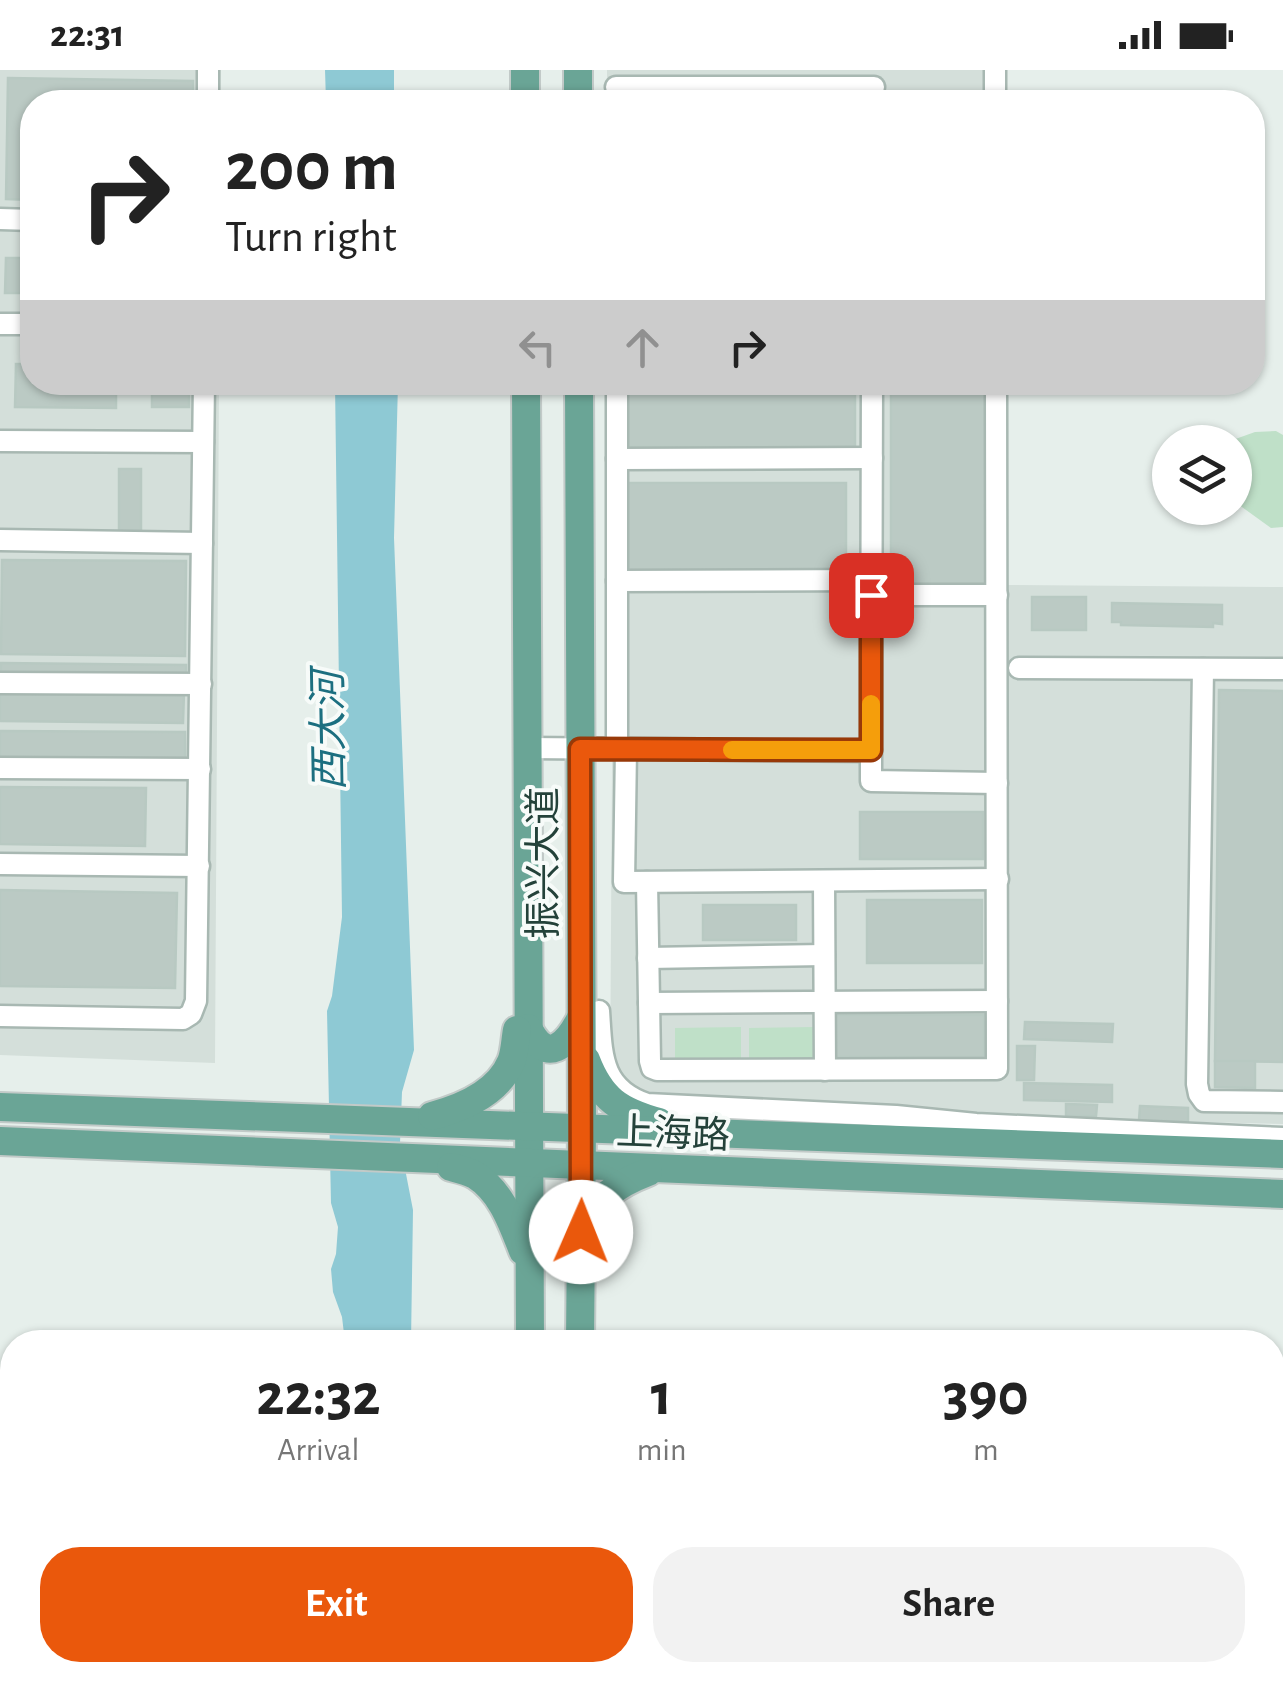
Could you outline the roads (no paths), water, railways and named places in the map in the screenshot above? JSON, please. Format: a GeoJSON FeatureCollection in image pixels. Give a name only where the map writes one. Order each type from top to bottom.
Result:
{"type":"FeatureCollection","features":[{"type":"Feature","properties":{"kind":"main road","name":"振兴大道"},"geometry":{"type":"LineString","coordinates":[[526,395],[530,1330]]}},
{"type":"Feature","properties":{"kind":"main road","name":"振兴大道"},"geometry":{"type":"LineString","coordinates":[[579,395],[580,749],[590,1015],[582,1050],[580,1330]]}},
{"type":"Feature","properties":{"kind":"main road"},"geometry":{"type":"LineString","coordinates":[[412,1122],[466,1104],[485,1094],[501,1077],[512,1060],[528,964]]}},
{"type":"Feature","properties":{"kind":"main road"},"geometry":{"type":"LineString","coordinates":[[528,1028],[535,1042],[554,1048],[571,1037],[590,1015]]}},
{"type":"Feature","properties":{"kind":"main road"},"geometry":{"type":"LineString","coordinates":[[582,1050],[594,1082],[610,1100],[632,1115],[694,1132]]}},
{"type":"Feature","properties":{"kind":"main road","name":"上海路"},"geometry":{"type":"LineString","coordinates":[[0,1107],[1283,1154]]}},
{"type":"Feature","properties":{"kind":"main road"},"geometry":{"type":"LineString","coordinates":[[431,1160],[452,1150],[454,1123]]}},
{"type":"Feature","properties":{"kind":"main road"},"geometry":{"type":"LineString","coordinates":[[645,1130],[637,1150],[640,1161],[653,1170]]}},
{"type":"Feature","properties":{"kind":"main road","name":"上海路"},"geometry":{"type":"LineString","coordinates":[[0,1141],[1283,1194]]}},
{"type":"Feature","properties":{"kind":"main road"},"geometry":{"type":"LineString","coordinates":[[431,1160],[474,1174],[506,1210],[529,1252],[552,1233],[581,1239],[592,1211],[604,1195],[621,1182],[653,1170]]}},
{"type":"Feature","properties":{"kind":"lane"},"geometry":{"type":"LineString","coordinates":[[616,86],[874,87]]}},
{"type":"Feature","properties":{"kind":"lane"},"geometry":{"type":"LineString","coordinates":[[0,1016],[183,1019],[191,1014],[197,990],[204,395]]}},
{"type":"Feature","properties":{"kind":"lane"},"geometry":{"type":"LineString","coordinates":[[616,395],[624,882],[998,879]]}},
{"type":"Feature","properties":{"kind":"lane"},"geometry":{"type":"LineString","coordinates":[[872,395],[871,781],[997,783]]}},
{"type":"Feature","properties":{"kind":"lane"},"geometry":{"type":"LineString","coordinates":[[647,882],[652,1068],[998,1069],[996,395]]}},
{"type":"Feature","properties":{"kind":"lane"},"geometry":{"type":"LineString","coordinates":[[0,441],[204,442]]}},
{"type":"Feature","properties":{"kind":"lane"},"geometry":{"type":"LineString","coordinates":[[617,459],[872,458]]}},
{"type":"Feature","properties":{"kind":"lane"},"geometry":{"type":"LineString","coordinates":[[0,540],[202,543]]}},
{"type":"Feature","properties":{"kind":"lane"},"geometry":{"type":"LineString","coordinates":[[617,581],[996,595]]}},
{"type":"Feature","properties":{"kind":"lane"},"geometry":{"type":"LineString","coordinates":[[1019,668],[1283,670]]}},
{"type":"Feature","properties":{"kind":"lane"},"geometry":{"type":"LineString","coordinates":[[1203,669],[1197,1084],[1204,1101],[1283,1102]]}},
{"type":"Feature","properties":{"kind":"lane"},"geometry":{"type":"LineString","coordinates":[[0,683],[200,684]]}},
{"type":"Feature","properties":{"kind":"lane"},"geometry":{"type":"LineString","coordinates":[[527,748],[871,750]]}},
{"type":"Feature","properties":{"kind":"lane"},"geometry":{"type":"LineString","coordinates":[[0,768],[200,769]]}},
{"type":"Feature","properties":{"kind":"lane"},"geometry":{"type":"LineString","coordinates":[[0,864],[198,866]]}},
{"type":"Feature","properties":{"kind":"lane"},"geometry":{"type":"LineString","coordinates":[[824,881],[825,1070]]}},
{"type":"Feature","properties":{"kind":"lane"},"geometry":{"type":"LineString","coordinates":[[648,958],[824,956]]}},
{"type":"Feature","properties":{"kind":"lane"},"geometry":{"type":"LineString","coordinates":[[649,1003],[998,1001]]}},
{"type":"Feature","properties":{"kind":"lane"},"geometry":{"type":"LineString","coordinates":[[590,1015],[615,1086],[647,1104],[1283,1138]]}},
{"type":"Feature","properties":{"kind":"water"},"geometry":{"type":"Polygon","coordinates":[[[325,70],[394,70],[394,90],[326,90],[325,70]]]}},
{"type":"Feature","properties":{"kind":"water"},"geometry":{"type":"Polygon","coordinates":[[[335,395],[398,395],[394,538],[414,1050],[402,1092],[400,1143],[413,1210],[411,1330],[344,1330],[333,1292],[331,1269],[338,1227],[331,1203],[327,1011],[342,917],[335,395]]]}},
{"type":"Feature","properties":{"kind":"water label","name":"西大河"},"geometry":{"type":"Point","coordinates":[328,731]}}]}
